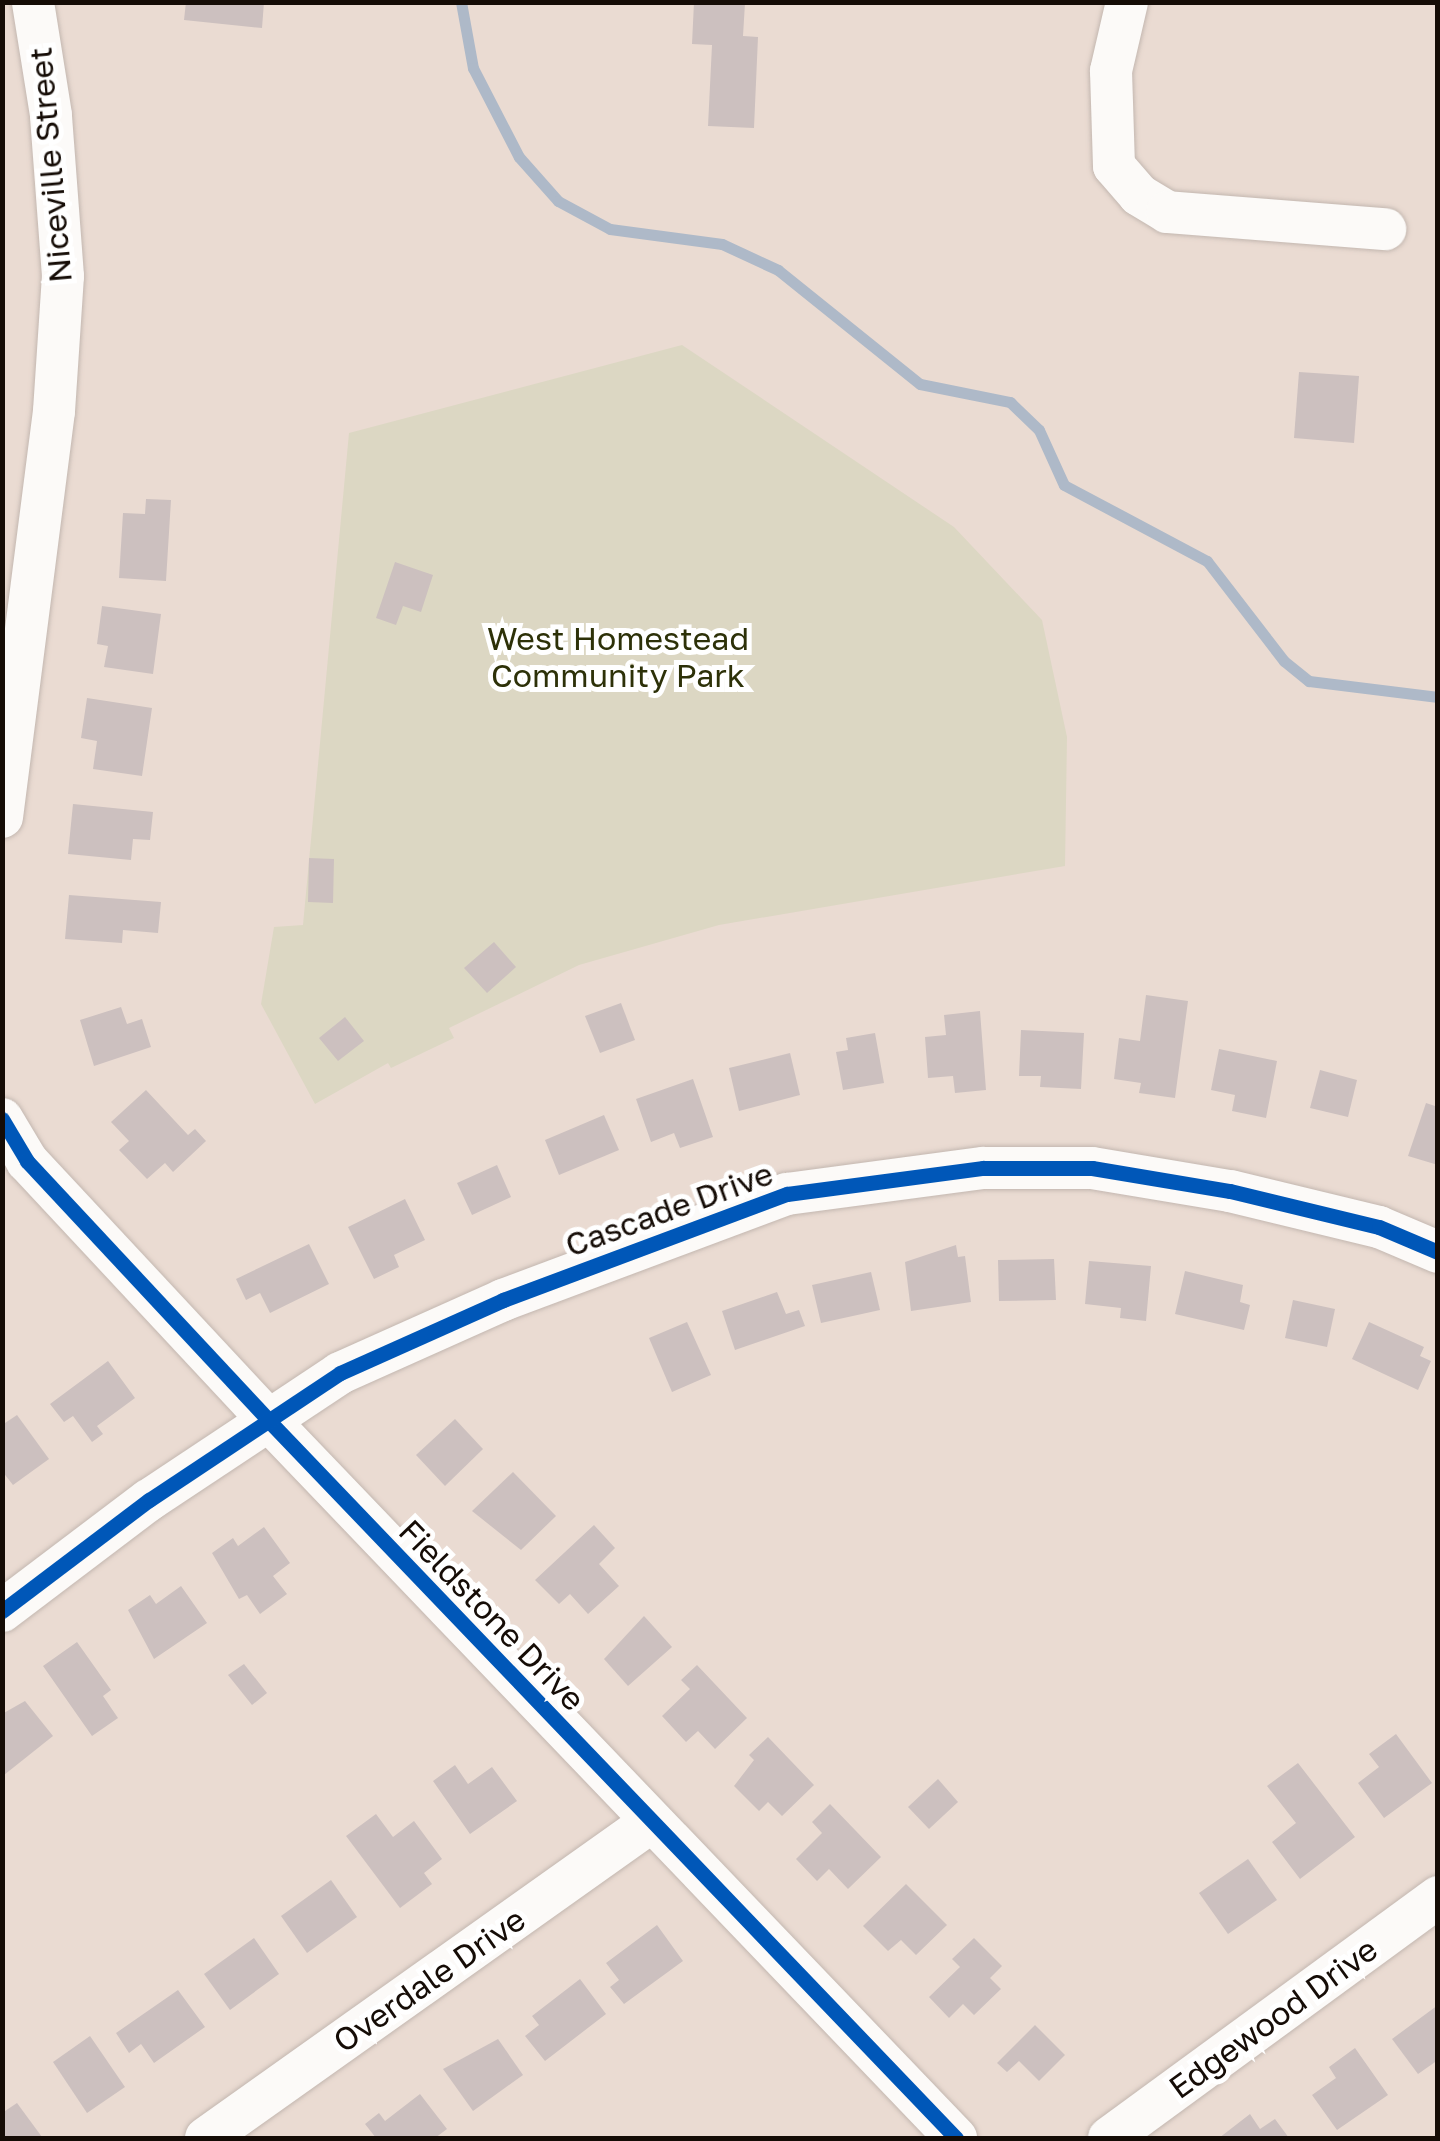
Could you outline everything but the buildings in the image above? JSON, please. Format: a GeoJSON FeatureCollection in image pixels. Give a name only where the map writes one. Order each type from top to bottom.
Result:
{"type":"FeatureCollection","features":[{"type":"Feature","properties":{"kind":"street","name":"Niceville Street"},"geometry":{"type":"LineString","coordinates":[[2,817],[55,389],[64,276],[51,115],[32,2]]}},
{"type":"Feature","properties":{"kind":"street"},"geometry":{"type":"LineString","coordinates":[[1126,2],[1111,71],[1114,166],[1139,195],[1167,212],[1386,228]]}},
{"type":"Feature","properties":{"kind":"street","name":"Fieldstone Drive"},"geometry":{"type":"LineString","coordinates":[[2,1119],[27,1161],[270,1422],[956,2138]]}},
{"type":"Feature","properties":{"kind":"street","name":"Cascade Drive"},"geometry":{"type":"LineString","coordinates":[[2,1611],[149,1500],[340,1373],[503,1300],[702,1221],[787,1194],[863,1180],[983,1168],[1092,1168],[1360,1223],[1438,1252]]}},
{"type":"Feature","properties":{"kind":"street","name":"Overdale Drive"},"geometry":{"type":"LineString","coordinates":[[206,2138],[651,1822]]}},
{"type":"Feature","properties":{"kind":"street","name":"Edgewood Drive"},"geometry":{"type":"LineString","coordinates":[[1109,2138],[1438,1897]]}},
{"type":"Feature","properties":{"kind":"green space","name":"West Homestead Community Park"},"geometry":{"type":"Polygon","coordinates":[[[682,345],[954,527],[1042,620],[1067,737],[1065,866],[719,925],[579,965],[449,1028],[454,1038],[391,1068],[388,1063],[315,1104],[261,1004],[274,927],[303,925],[349,433],[682,345]]]}},
{"type":"Feature","properties":{"kind":"waterway"},"geometry":{"type":"LineString","coordinates":[[461,2],[473,68],[519,157],[558,201],[610,229],[722,244],[778,270],[920,384],[1010,402],[1039,430],[1064,485],[1207,561],[1284,661],[1309,681],[1438,697]]}},
{"type":"Feature","properties":{"kind":"cycle path"},"geometry":{"type":"LineString","coordinates":[[2,1119],[27,1161],[270,1422],[956,2138]]}},
{"type":"Feature","properties":{"kind":"cycle path"},"geometry":{"type":"LineString","coordinates":[[2,1611],[149,1500],[340,1373],[503,1300],[787,1194],[983,1168],[1092,1168],[1230,1191],[1379,1227],[1438,1252]]}}]}
